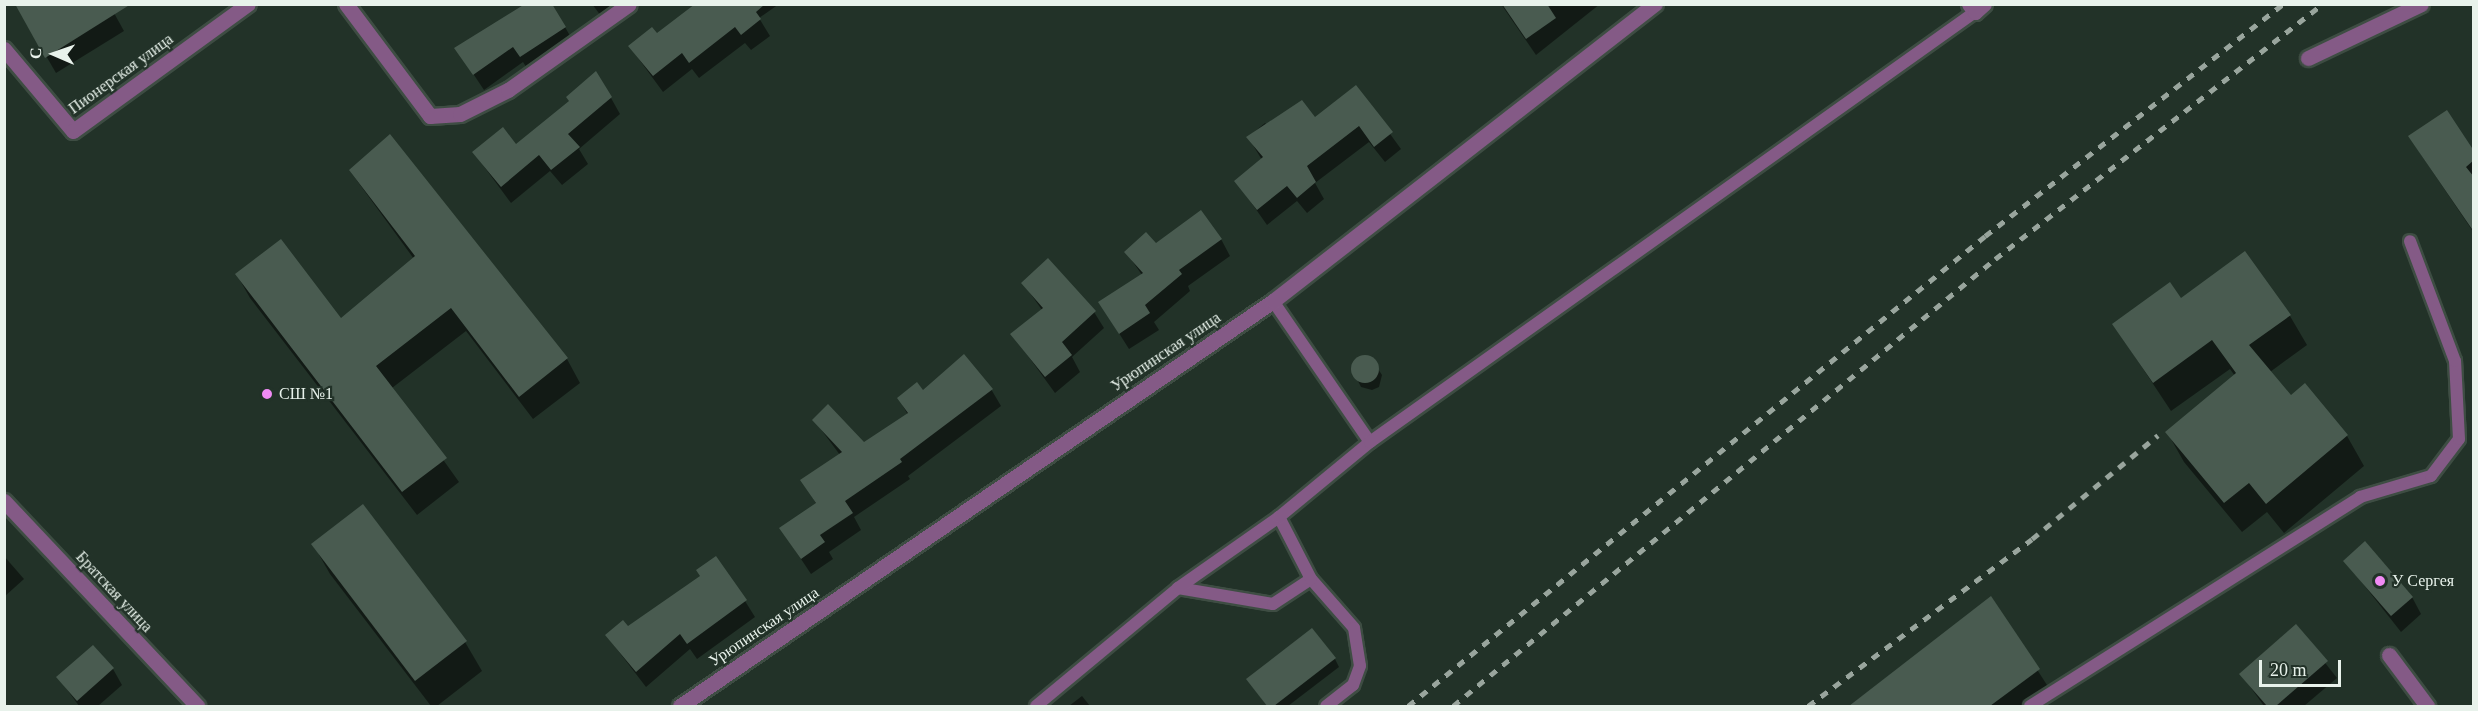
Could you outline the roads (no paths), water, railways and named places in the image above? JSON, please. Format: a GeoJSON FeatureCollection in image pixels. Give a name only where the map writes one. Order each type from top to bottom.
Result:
{"type":"FeatureCollection","features":[{"type":"Feature","properties":{"kind":"street","name":"Пионерская улица"},"geometry":{"type":"LineString","coordinates":[[4,50],[73,131],[248,4]]}},
{"type":"Feature","properties":{"kind":"street"},"geometry":{"type":"LineString","coordinates":[[346,4],[430,116],[460,114],[508,90],[629,4]]}},
{"type":"Feature","properties":{"kind":"street","name":"Урюпинская улица"},"geometry":{"type":"LineString","coordinates":[[680,706],[1273,301],[1654,4]]}},
{"type":"Feature","properties":{"kind":"street"},"geometry":{"type":"LineString","coordinates":[[2308,58],[2421,4]]}},
{"type":"Feature","properties":{"kind":"street","name":"Братская улица"},"geometry":{"type":"LineString","coordinates":[[4,501],[198,706]]}},
{"type":"Feature","properties":{"kind":"street"},"geometry":{"type":"LineString","coordinates":[[2389,655],[2427,706]]}},
{"type":"Feature","properties":{"kind":"lane"},"geometry":{"type":"LineString","coordinates":[[1036,706],[1178,588],[1279,517],[1370,442],[1976,7]]}},
{"type":"Feature","properties":{"kind":"lane"},"geometry":{"type":"LineString","coordinates":[[2030,706],[2360,497],[2431,476],[2459,438],[2455,360],[2410,241]]}},
{"type":"Feature","properties":{"kind":"lane"},"geometry":{"type":"LineString","coordinates":[[1273,301],[1370,442]]}},
{"type":"Feature","properties":{"kind":"lane"},"geometry":{"type":"LineString","coordinates":[[1279,517],[1311,579],[1354,628],[1360,666],[1353,685],[1326,706]]}},
{"type":"Feature","properties":{"kind":"lane"},"geometry":{"type":"LineString","coordinates":[[1178,588],[1273,604],[1311,579]]}},
{"type":"Feature","properties":{"kind":"railway"},"geometry":{"type":"LineString","coordinates":[[1408,706],[1985,236],[2283,4]]}},
{"type":"Feature","properties":{"kind":"railway"},"geometry":{"type":"LineString","coordinates":[[1453,706],[1995,259],[2322,4]]}},
{"type":"Feature","properties":{"kind":"railway"},"geometry":{"type":"LineString","coordinates":[[1808,706],[2032,539],[2158,435]]}},
{"type":"Feature","properties":{"kind":"place","name":"СШ №1"},"geometry":{"type":"Point","coordinates":[267,394]}},
{"type":"Feature","properties":{"kind":"place","name":"У Сергея"},"geometry":{"type":"Point","coordinates":[2380,581]}}]}
